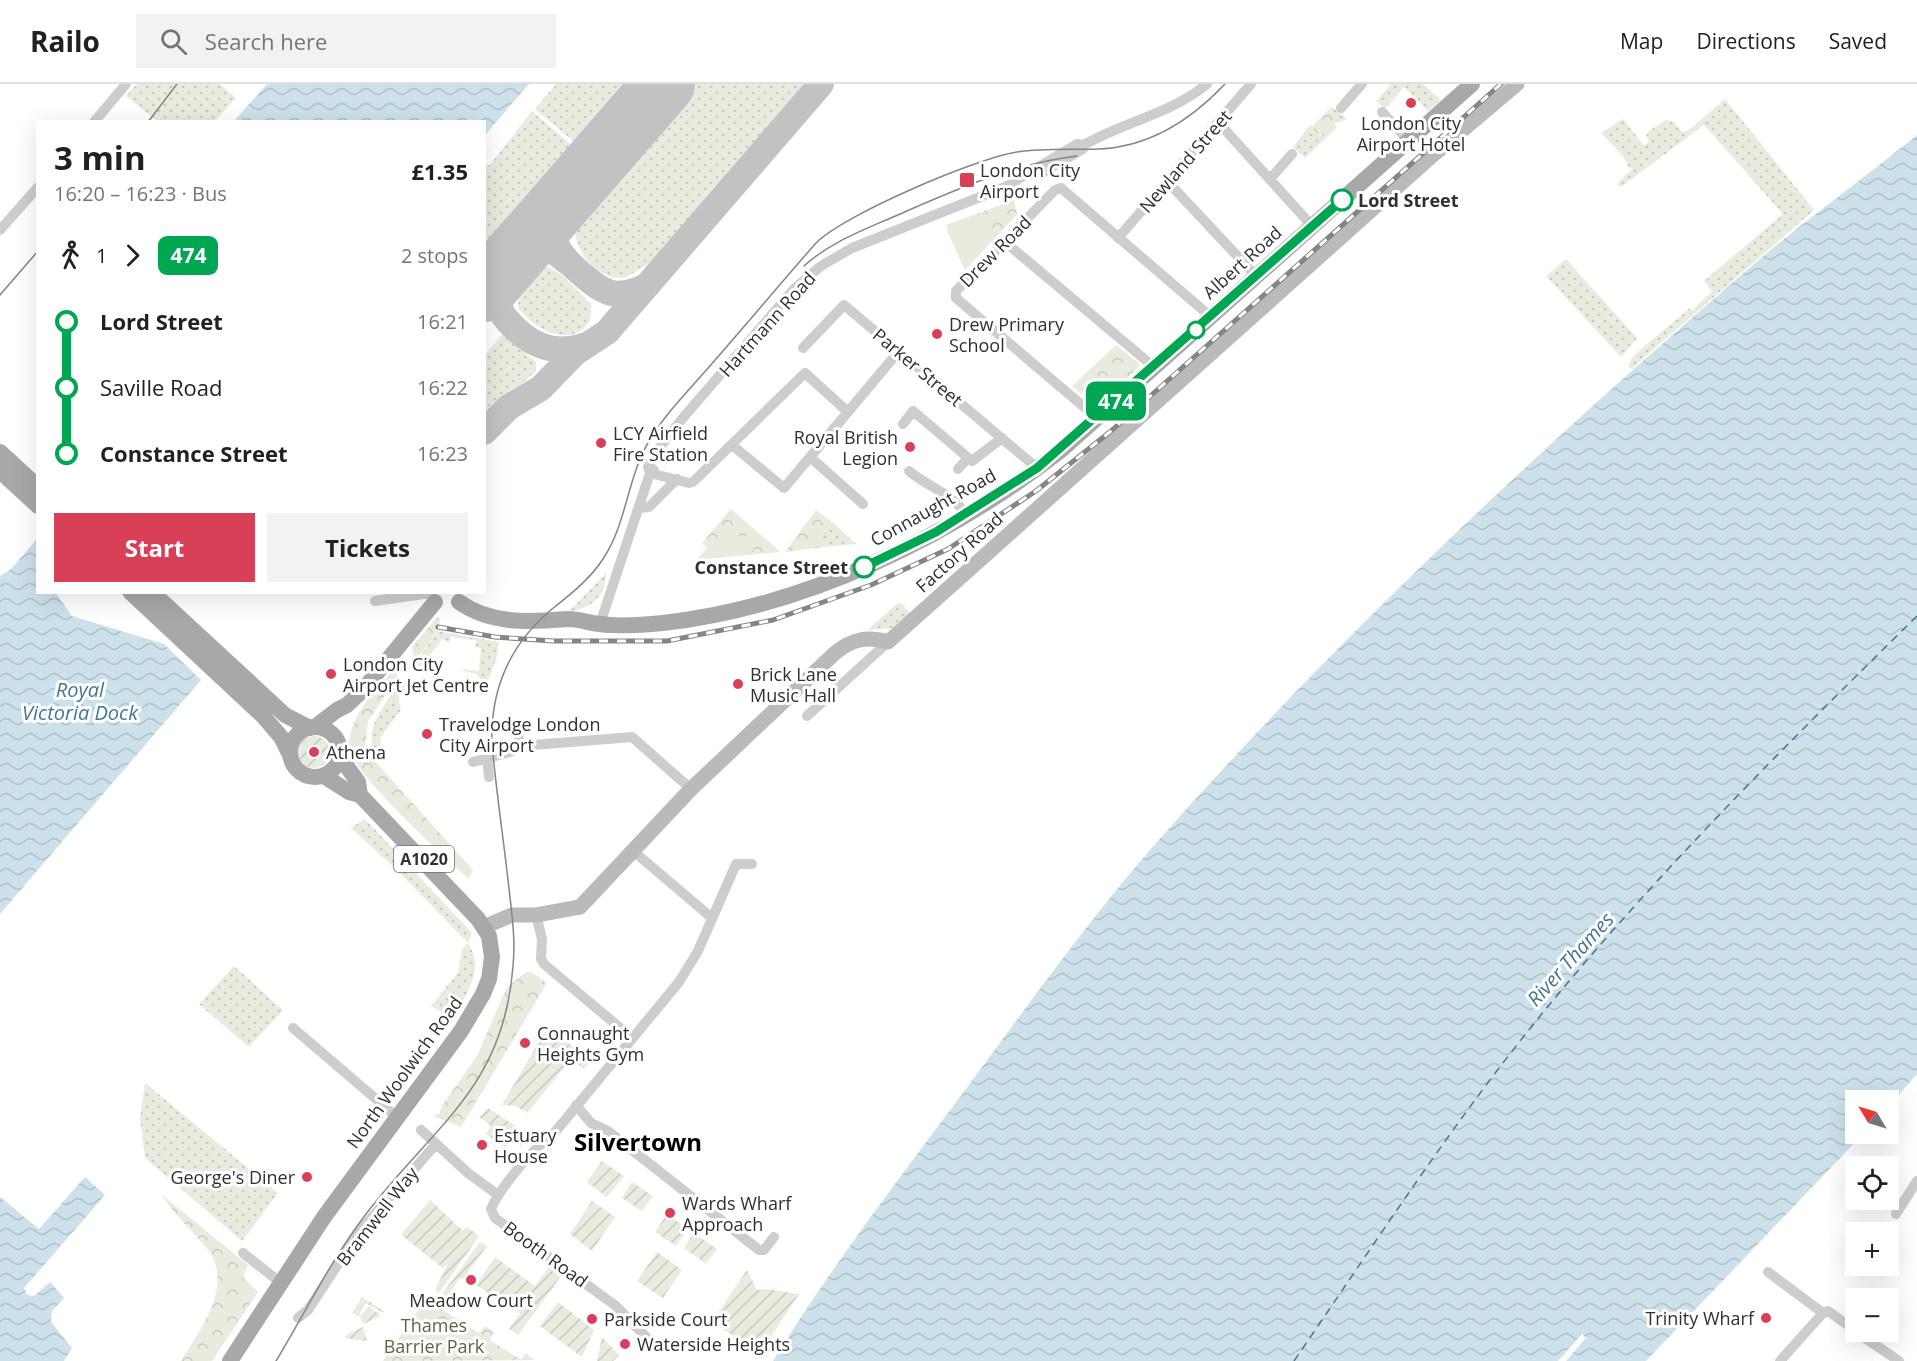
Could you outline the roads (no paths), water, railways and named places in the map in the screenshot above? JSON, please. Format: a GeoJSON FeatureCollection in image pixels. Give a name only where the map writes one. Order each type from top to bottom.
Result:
{"type":"FeatureCollection","features":[{"type":"Feature","properties":{"kind":"main road","name":"Albert Road"},"geometry":{"type":"LineString","coordinates":[[1037,468],[1097,418],[1472,84]]}},
{"type":"Feature","properties":{"kind":"main road"},"geometry":{"type":"LineString","coordinates":[[0,452],[36,485]]}},
{"type":"Feature","properties":{"kind":"main road","name":"Connaught Road"},"geometry":{"type":"LineString","coordinates":[[433,596],[445,607],[461,597],[480,615],[494,619],[557,622],[576,620],[600,624],[660,623],[707,617],[785,597],[860,569],[966,514],[1037,468]]}},
{"type":"Feature","properties":{"kind":"main road"},"geometry":{"type":"LineString","coordinates":[[0,471],[36,504]]}},
{"type":"Feature","properties":{"kind":"main road","name":"A1020"},"geometry":{"type":"LineString","coordinates":[[132,594],[236,680],[285,715],[312,727],[326,729],[336,738],[340,757],[358,782],[360,795]]}},
{"type":"Feature","properties":{"kind":"main road","name":"A1020"},"geometry":{"type":"LineString","coordinates":[[154,594],[236,680],[275,728],[290,753],[296,770],[304,776],[324,776],[349,792],[360,795],[431,867],[484,927]]}},
{"type":"Feature","properties":{"kind":"main road"},"geometry":{"type":"LineString","coordinates":[[290,753],[293,739],[347,705],[376,676],[433,596]]}},
{"type":"Feature","properties":{"kind":"main road"},"geometry":{"type":"LineString","coordinates":[[336,738],[347,705]]}},
{"type":"Feature","properties":{"kind":"main road"},"geometry":{"type":"LineString","coordinates":[[324,776],[331,772],[340,757]]}},
{"type":"Feature","properties":{"kind":"main road","name":"North Woolwich Road"},"geometry":{"type":"LineString","coordinates":[[230,1361],[324,1217],[461,1031],[488,984],[492,957],[489,936],[484,927]]}},
{"type":"Feature","properties":{"kind":"street"},"geometry":{"type":"LineString","coordinates":[[96,120],[126,84]]}},
{"type":"Feature","properties":{"kind":"street","name":"Hartmann Road"},"geometry":{"type":"LineString","coordinates":[[600,624],[650,473],[648,468],[656,452],[794,289],[821,266],[852,248],[991,194],[1029,175],[1038,166],[1077,144],[1084,145],[1125,124],[1174,105],[1207,84]]}},
{"type":"Feature","properties":{"kind":"street","name":"Newland Street"},"geometry":{"type":"LineString","coordinates":[[1118,238],[1251,84]]}},
{"type":"Feature","properties":{"kind":"street","name":"Factory Road"},"geometry":{"type":"LineString","coordinates":[[807,716],[1407,178],[1517,84]]}},
{"type":"Feature","properties":{"kind":"street"},"geometry":{"type":"LineString","coordinates":[[1341,108],[1355,86]]}},
{"type":"Feature","properties":{"kind":"street"},"geometry":{"type":"LineString","coordinates":[[1382,112],[1408,140]]}},
{"type":"Feature","properties":{"kind":"street"},"geometry":{"type":"LineString","coordinates":[[1218,122],[1312,226]]}},
{"type":"Feature","properties":{"kind":"street"},"geometry":{"type":"LineString","coordinates":[[1270,179],[1292,154]]}},
{"type":"Feature","properties":{"kind":"street"},"geometry":{"type":"LineString","coordinates":[[1167,181],[1256,276]]}},
{"type":"Feature","properties":{"kind":"street","name":"Drew Road"},"geometry":{"type":"LineString","coordinates":[[1097,418],[956,298],[956,291],[1056,190],[1061,188],[1118,238]]}},
{"type":"Feature","properties":{"kind":"street"},"geometry":{"type":"LineString","coordinates":[[0,230],[36,189]]}},
{"type":"Feature","properties":{"kind":"street"},"geometry":{"type":"LineString","coordinates":[[1118,238],[1211,317]]}},
{"type":"Feature","properties":{"kind":"street"},"geometry":{"type":"LineString","coordinates":[[1005,242],[1154,367]]}},
{"type":"Feature","properties":{"kind":"street","name":"Parker Street"},"geometry":{"type":"LineString","coordinates":[[803,348],[844,305],[1037,468]]}},
{"type":"Feature","properties":{"kind":"street"},"geometry":{"type":"LineString","coordinates":[[732,445],[784,488],[899,351]]}},
{"type":"Feature","properties":{"kind":"street"},"geometry":{"type":"LineString","coordinates":[[650,473],[693,482],[805,373],[848,412]]}},
{"type":"Feature","properties":{"kind":"street"},"geometry":{"type":"LineString","coordinates":[[903,424],[914,411],[972,461],[1002,438]]}},
{"type":"Feature","properties":{"kind":"street"},"geometry":{"type":"LineString","coordinates":[[810,457],[863,504]]}},
{"type":"Feature","properties":{"kind":"street"},"geometry":{"type":"LineString","coordinates":[[958,469],[968,458]]}},
{"type":"Feature","properties":{"kind":"street"},"geometry":{"type":"LineString","coordinates":[[909,471],[926,486],[939,490],[966,514]]}},
{"type":"Feature","properties":{"kind":"street"},"geometry":{"type":"LineString","coordinates":[[664,477],[664,491]]}},
{"type":"Feature","properties":{"kind":"street"},"geometry":{"type":"LineString","coordinates":[[639,508],[650,507],[677,479]]}},
{"type":"Feature","properties":{"kind":"street","name":"Connaught Road"},"geometry":{"type":"LineString","coordinates":[[375,601],[390,597],[433,596]]}},
{"type":"Feature","properties":{"kind":"street"},"geometry":{"type":"LineString","coordinates":[[484,927],[512,915],[536,915],[580,908],[691,789],[782,700],[844,645],[866,638],[888,642]]}},
{"type":"Feature","properties":{"kind":"street"},"geometry":{"type":"LineString","coordinates":[[515,724],[521,746]]}},
{"type":"Feature","properties":{"kind":"street"},"geometry":{"type":"LineString","coordinates":[[473,762],[510,752],[521,746],[632,738],[691,789]]}},
{"type":"Feature","properties":{"kind":"street"},"geometry":{"type":"LineString","coordinates":[[487,758],[489,777]]}},
{"type":"Feature","properties":{"kind":"street"},"geometry":{"type":"LineString","coordinates":[[632,850],[712,918]]}},
{"type":"Feature","properties":{"kind":"street","name":"Booth Road"},"geometry":{"type":"LineString","coordinates":[[651,1341],[616,1306],[495,1218],[491,1209],[498,1195],[544,1141],[551,1137],[632,1038],[654,1016],[698,951],[736,864],[752,864]]}},
{"type":"Feature","properties":{"kind":"street"},"geometry":{"type":"LineString","coordinates":[[536,915],[542,939],[541,958],[544,964],[632,1038]]}},
{"type":"Feature","properties":{"kind":"street"},"geometry":{"type":"LineString","coordinates":[[293,1028],[397,1117]]}},
{"type":"Feature","properties":{"kind":"street"},"geometry":{"type":"LineString","coordinates":[[576,1105],[591,1123],[608,1131],[759,1250],[764,1250],[774,1237]]}},
{"type":"Feature","properties":{"kind":"street"},"geometry":{"type":"LineString","coordinates":[[421,1130],[498,1195]]}},
{"type":"Feature","properties":{"kind":"street","name":"Bramwell Way"},"geometry":{"type":"LineString","coordinates":[[298,1318],[308,1310],[359,1232],[439,1147]]}},
{"type":"Feature","properties":{"kind":"street"},"geometry":{"type":"LineString","coordinates":[[1896,1214],[1914,1193],[1917,1181]]}},
{"type":"Feature","properties":{"kind":"street"},"geometry":{"type":"LineString","coordinates":[[243,1252],[281,1283]]}},
{"type":"Feature","properties":{"kind":"street"},"geometry":{"type":"LineString","coordinates":[[1768,1272],[1824,1313]]}},
{"type":"Feature","properties":{"kind":"street"},"geometry":{"type":"LineString","coordinates":[[1780,1361],[1824,1313],[1828,1311],[1845,1324]]}},
{"type":"Feature","properties":{"kind":"street"},"geometry":{"type":"LineString","coordinates":[[1867,1342],[1884,1358],[1899,1361]]}},
{"type":"Feature","properties":{"kind":"water"},"geometry":{"type":"Polygon","coordinates":[[[267,84],[529,84],[486,134],[486,120],[235,120],[267,84]]]}},
{"type":"Feature","properties":{"kind":"water","name":"River Thames"},"geometry":{"type":"Polygon","coordinates":[[[1917,135],[1917,1074],[1899,1095],[1899,1090],[1845,1090],[1845,1144],[1853,1144],[1646,1361],[773,1361],[861,1231],[1060,962],[1144,857],[1240,750],[1450,538],[1671,336],[1809,219],[1917,135]]]}},
{"type":"Feature","properties":{"kind":"water","name":"Royal Victoria Dock"},"geometry":{"type":"Polygon","coordinates":[[[36,540],[36,594],[57,594],[72,616],[164,644],[201,680],[0,914],[0,576],[11,569],[36,540]]]}},
{"type":"Feature","properties":{"kind":"water"},"geometry":{"type":"Polygon","coordinates":[[[85,1177],[105,1195],[24,1288],[27,1295],[34,1296],[50,1282],[64,1298],[52,1311],[51,1322],[72,1348],[64,1361],[0,1361],[0,1197],[39,1229],[85,1177]]]}},
{"type":"Feature","properties":{"kind":"tram line"},"geometry":{"type":"LineString","coordinates":[[150,120],[177,84]]}},
{"type":"Feature","properties":{"kind":"tram line"},"geometry":{"type":"LineString","coordinates":[[276,1361],[353,1231],[391,1183],[461,1103],[480,1075],[496,1044],[507,1008],[514,944],[492,744],[494,705],[505,669],[524,638],[537,623],[586,580],[603,559],[617,531],[642,455],[662,421],[816,243],[831,231],[881,203],[912,189],[998,156],[1027,151],[1117,147],[1152,137],[1183,120],[1225,84]]}},
{"type":"Feature","properties":{"kind":"tram line"},"geometry":{"type":"LineString","coordinates":[[804,266],[846,238],[960,188],[1029,165],[1077,156]]}},
{"type":"Feature","properties":{"kind":"tram line"},"geometry":{"type":"LineString","coordinates":[[0,295],[36,253]]}},
{"type":"Feature","properties":{"kind":"railway"},"geometry":{"type":"LineString","coordinates":[[438,627],[495,637],[553,641],[667,641],[773,620],[871,585],[948,549],[1036,491],[1111,431],[1501,84]]}},
{"type":"Feature","properties":{"kind":"place","name":"London City Airport Hotel"},"geometry":{"type":"Point","coordinates":[1411,103]}},
{"type":"Feature","properties":{"kind":"place","name":"London City Airport"},"geometry":{"type":"Point","coordinates":[967,180]}},
{"type":"Feature","properties":{"kind":"place","name":"Lord Street"},"geometry":{"type":"Point","coordinates":[1342,200]}},
{"type":"Feature","properties":{"kind":"place","name":"Drew Primary School"},"geometry":{"type":"Point","coordinates":[937,334]}},
{"type":"Feature","properties":{"kind":"place","name":"LCY Airfield Fire Station"},"geometry":{"type":"Point","coordinates":[601,443]}},
{"type":"Feature","properties":{"kind":"place","name":"Royal British Legion"},"geometry":{"type":"Point","coordinates":[910,447]}},
{"type":"Feature","properties":{"kind":"place","name":"Constance Street"},"geometry":{"type":"Point","coordinates":[864,567]}},
{"type":"Feature","properties":{"kind":"place","name":"London City Airport Jet Centre"},"geometry":{"type":"Point","coordinates":[331,674]}},
{"type":"Feature","properties":{"kind":"place","name":"Brick Lane Music Hall"},"geometry":{"type":"Point","coordinates":[738,684]}},
{"type":"Feature","properties":{"kind":"place","name":"Travelodge London City Airport"},"geometry":{"type":"Point","coordinates":[427,734]}},
{"type":"Feature","properties":{"kind":"place","name":"Athena"},"geometry":{"type":"Point","coordinates":[314,752]}},
{"type":"Feature","properties":{"kind":"place","name":"Connaught Heights Gym"},"geometry":{"type":"Point","coordinates":[525,1043]}},
{"type":"Feature","properties":{"kind":"place","name":"Estuary House"},"geometry":{"type":"Point","coordinates":[482,1145]}},
{"type":"Feature","properties":{"kind":"place","name":"George's Diner"},"geometry":{"type":"Point","coordinates":[307,1177]}},
{"type":"Feature","properties":{"kind":"place","name":"Wards Wharf Approach"},"geometry":{"type":"Point","coordinates":[670,1213]}},
{"type":"Feature","properties":{"kind":"place","name":"Meadow Court"},"geometry":{"type":"Point","coordinates":[471,1280]}},
{"type":"Feature","properties":{"kind":"place","name":"Trinity Wharf"},"geometry":{"type":"Point","coordinates":[1766,1318]}},
{"type":"Feature","properties":{"kind":"place","name":"Parkside Court"},"geometry":{"type":"Point","coordinates":[592,1319]}},
{"type":"Feature","properties":{"kind":"place","name":"Waterside Heights"},"geometry":{"type":"Point","coordinates":[625,1344]}},
{"type":"Feature","properties":{"kind":"district","name":"Silvertown"},"geometry":{"type":"Point","coordinates":[638,1141]}},
{"type":"Feature","properties":{"kind":"park label","name":"Thames Barrier Park"},"geometry":{"type":"Point","coordinates":[434,1335]}}]}
